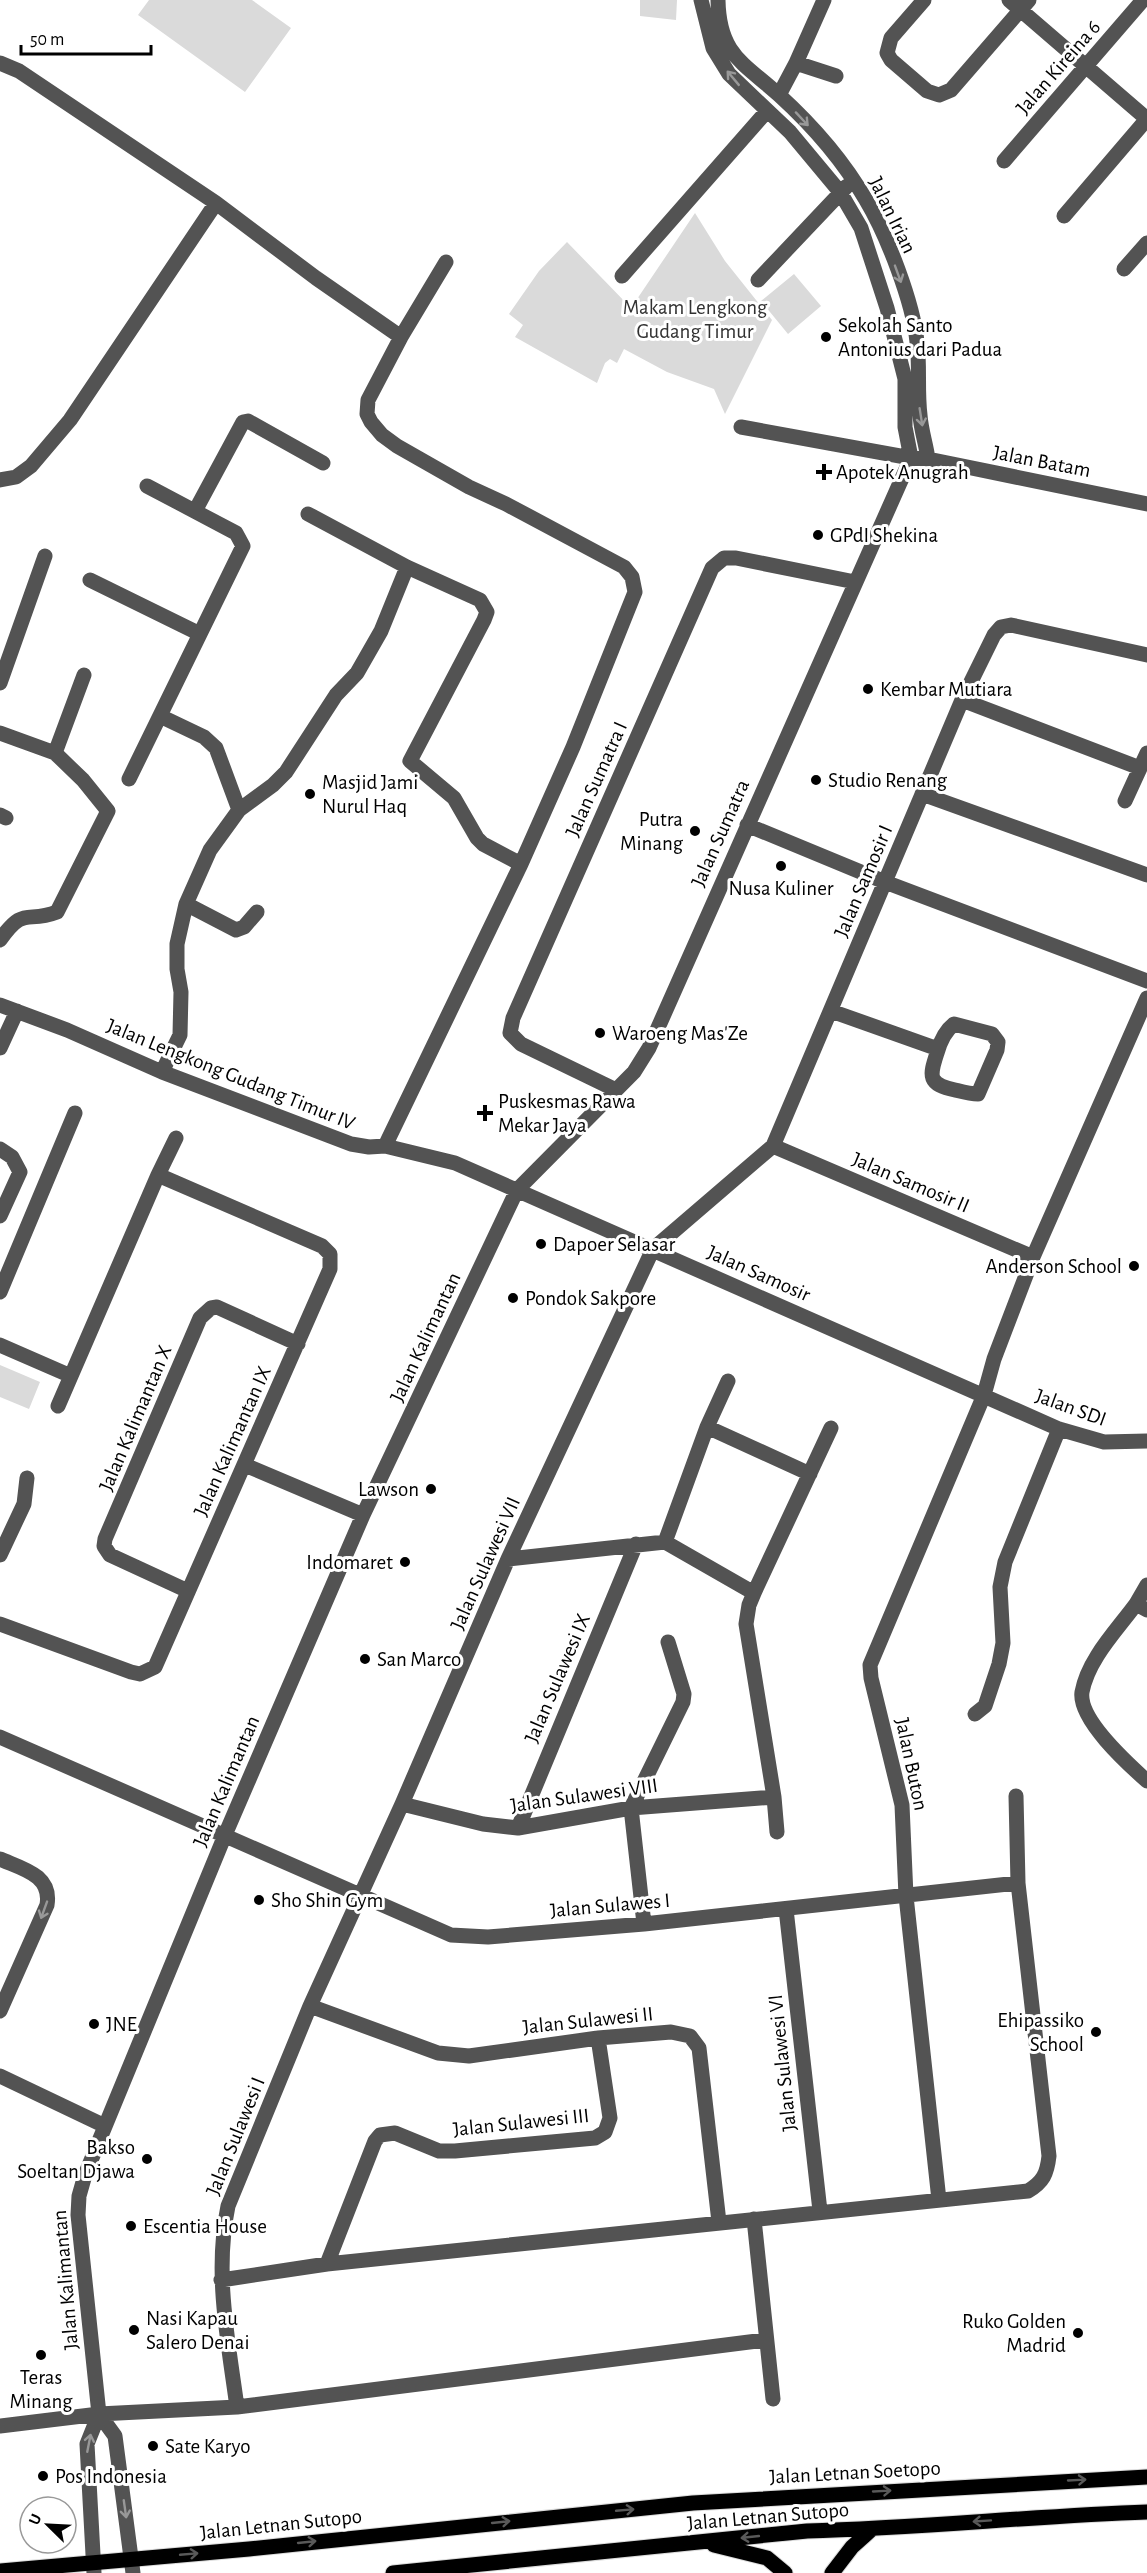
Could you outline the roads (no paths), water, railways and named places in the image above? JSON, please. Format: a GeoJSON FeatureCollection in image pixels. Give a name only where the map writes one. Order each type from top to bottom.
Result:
{"type":"FeatureCollection","features":[{"type":"Feature","properties":{"kind":"main road","name":"Jalan Letnan Soetopo"},"geometry":{"type":"LineString","coordinates":[[567,2514],[804,2495],[1147,2477]]}},
{"type":"Feature","properties":{"kind":"main road","name":"Jalan Letnan Sutopo"},"geometry":{"type":"LineString","coordinates":[[393,2573],[807,2531],[872,2529],[1040,2516],[1147,2512]]}},
{"type":"Feature","properties":{"kind":"main road","name":"Jalan Letnan Sutopo"},"geometry":{"type":"LineString","coordinates":[[0,2571],[132,2566],[567,2514]]}},
{"type":"Feature","properties":{"kind":"main road"},"geometry":{"type":"LineString","coordinates":[[832,2573],[852,2547],[872,2529]]}},
{"type":"Feature","properties":{"kind":"main road"},"geometry":{"type":"LineString","coordinates":[[701,2542],[767,2558],[785,2573]]}},
{"type":"Feature","properties":{"kind":"street","name":"Jalan Irian"},"geometry":{"type":"LineString","coordinates":[[701,0],[707,28],[724,53],[742,90],[790,132],[840,192],[861,228],[887,308],[905,379],[905,427],[910,458]]}},
{"type":"Feature","properties":{"kind":"street","name":"Jalan Irian"},"geometry":{"type":"LineString","coordinates":[[718,0],[724,53],[779,95],[833,153],[854,181],[876,220],[903,287],[917,338],[920,414],[928,459]]}},
{"type":"Feature","properties":{"kind":"street"},"geometry":{"type":"LineString","coordinates":[[779,95],[824,0]]}},
{"type":"Feature","properties":{"kind":"street"},"geometry":{"type":"LineString","coordinates":[[924,0],[891,38],[887,46],[891,60],[927,91],[939,95],[951,90],[1020,3],[1085,66],[1147,119],[1064,216]]}},
{"type":"Feature","properties":{"kind":"street","name":"Jalan Kireina 6"},"geometry":{"type":"LineString","coordinates":[[1004,161],[1143,0]]}},
{"type":"Feature","properties":{"kind":"street"},"geometry":{"type":"LineString","coordinates":[[0,63],[20,71],[216,203],[316,278],[401,337]]}},
{"type":"Feature","properties":{"kind":"street"},"geometry":{"type":"LineString","coordinates":[[796,63],[836,76]]}},
{"type":"Feature","properties":{"kind":"street"},"geometry":{"type":"LineString","coordinates":[[622,276],[767,111]]}},
{"type":"Feature","properties":{"kind":"street"},"geometry":{"type":"LineString","coordinates":[[840,192],[854,181]]}},
{"type":"Feature","properties":{"kind":"street","name":"Jalan Irian"},"geometry":{"type":"LineString","coordinates":[[758,280],[840,192]]}},
{"type":"Feature","properties":{"kind":"street"},"geometry":{"type":"LineString","coordinates":[[0,480],[16,477],[31,466],[70,420],[216,203]]}},
{"type":"Feature","properties":{"kind":"street"},"geometry":{"type":"LineString","coordinates":[[861,228],[876,220]]}},
{"type":"Feature","properties":{"kind":"street"},"geometry":{"type":"LineString","coordinates":[[1124,269],[1147,243]]}},
{"type":"Feature","properties":{"kind":"street"},"geometry":{"type":"LineString","coordinates":[[385,1146],[521,864],[573,747],[635,592],[632,577],[624,567],[506,504],[469,487],[382,435],[367,414],[368,400],[401,337],[446,262]]}},
{"type":"Feature","properties":{"kind":"street"},"geometry":{"type":"LineString","coordinates":[[195,511],[243,422],[248,421],[322,463]]}},
{"type":"Feature","properties":{"kind":"street","name":"Jalan Batam"},"geometry":{"type":"LineString","coordinates":[[741,427],[910,458],[928,459],[1147,504]]}},
{"type":"Feature","properties":{"kind":"street","name":"Jalan Sumatra"},"geometry":{"type":"LineString","coordinates":[[518,1190],[634,1072],[649,1048],[910,458]]}},
{"type":"Feature","properties":{"kind":"street"},"geometry":{"type":"LineString","coordinates":[[129,779],[243,546],[236,533],[147,486]]}},
{"type":"Feature","properties":{"kind":"street"},"geometry":{"type":"LineString","coordinates":[[308,514],[407,567],[474,596],[484,605],[487,612],[410,761],[454,798],[477,838],[483,844],[521,864]]}},
{"type":"Feature","properties":{"kind":"street"},"geometry":{"type":"LineString","coordinates":[[0,683],[45,556]]}},
{"type":"Feature","properties":{"kind":"street","name":"Jalan Sumatra I"},"geometry":{"type":"LineString","coordinates":[[616,1090],[521,1044],[510,1033],[513,1018],[712,568],[724,558],[736,558],[855,582]]}},
{"type":"Feature","properties":{"kind":"street"},"geometry":{"type":"LineString","coordinates":[[162,1072],[180,1035],[181,1002],[177,944],[186,904],[210,850],[239,810],[273,785],[286,772],[336,695],[357,673],[381,631],[407,567]]}},
{"type":"Feature","properties":{"kind":"street"},"geometry":{"type":"LineString","coordinates":[[90,580],[200,634]]}},
{"type":"Feature","properties":{"kind":"street","name":"Jalan Samosir I"},"geometry":{"type":"LineString","coordinates":[[653,1249],[773,1146],[962,700],[994,635],[1001,627],[1011,625],[1147,655]]}},
{"type":"Feature","properties":{"kind":"street"},"geometry":{"type":"LineString","coordinates":[[55,753],[84,675]]}},
{"type":"Feature","properties":{"kind":"street"},"geometry":{"type":"LineString","coordinates":[[962,700],[1140,768]]}},
{"type":"Feature","properties":{"kind":"street"},"geometry":{"type":"LineString","coordinates":[[160,716],[204,737],[216,748],[239,810]]}},
{"type":"Feature","properties":{"kind":"street"},"geometry":{"type":"LineString","coordinates":[[0,733],[55,753],[82,780],[108,812],[57,912],[21,917],[0,940]]}},
{"type":"Feature","properties":{"kind":"street"},"geometry":{"type":"LineString","coordinates":[[1125,801],[1147,753]]}},
{"type":"Feature","properties":{"kind":"street"},"geometry":{"type":"LineString","coordinates":[[922,794],[1147,875]]}},
{"type":"Feature","properties":{"kind":"street"},"geometry":{"type":"LineString","coordinates":[[747,825],[885,882],[1147,981]]}},
{"type":"Feature","properties":{"kind":"street"},"geometry":{"type":"LineString","coordinates":[[186,904],[236,930],[244,927],[257,912]]}},
{"type":"Feature","properties":{"kind":"street","name":"Jalan Buton"},"geometry":{"type":"LineString","coordinates":[[939,2200],[906,1896],[902,1805],[871,1678],[870,1665],[984,1395],[994,1359],[1033,1257],[1147,998]]}},
{"type":"Feature","properties":{"kind":"street","name":"Jalan Lengkong Gudang Timur IV"},"geometry":{"type":"LineString","coordinates":[[0,1005],[67,1030],[162,1072],[351,1144],[369,1147],[385,1146],[455,1163],[518,1190]]}},
{"type":"Feature","properties":{"kind":"street"},"geometry":{"type":"LineString","coordinates":[[0,1048],[17,1011]]}},
{"type":"Feature","properties":{"kind":"street"},"geometry":{"type":"LineString","coordinates":[[831,1011],[938,1049]]}},
{"type":"Feature","properties":{"kind":"street"},"geometry":{"type":"LineString","coordinates":[[954,1024],[992,1034],[998,1042],[997,1050],[978,1094],[937,1086],[932,1078],[931,1070],[938,1049],[948,1029],[954,1024]]}},
{"type":"Feature","properties":{"kind":"street"},"geometry":{"type":"LineString","coordinates":[[0,1292],[75,1113]]}},
{"type":"Feature","properties":{"kind":"street"},"geometry":{"type":"LineString","coordinates":[[58,1406],[176,1138]]}},
{"type":"Feature","properties":{"kind":"street","name":"Jalan Samosir II"},"geometry":{"type":"LineString","coordinates":[[773,1146],[1033,1257]]}},
{"type":"Feature","properties":{"kind":"street"},"geometry":{"type":"LineString","coordinates":[[0,1149],[12,1156],[20,1172],[0,1216]]}},
{"type":"Feature","properties":{"kind":"street","name":"Jalan Kalimantan IX"},"geometry":{"type":"LineString","coordinates":[[0,1624],[140,1674],[155,1666],[330,1269],[330,1254],[322,1246],[158,1175]]}},
{"type":"Feature","properties":{"kind":"street","name":"Jalan Samosir"},"geometry":{"type":"LineString","coordinates":[[518,1190],[984,1395]]}},
{"type":"Feature","properties":{"kind":"street","name":"Jalan Kalimantan"},"geometry":{"type":"LineString","coordinates":[[94,2568],[87,2444],[99,2414],[78,2205],[85,2175],[225,1835],[363,1515],[518,1190]]}},
{"type":"Feature","properties":{"kind":"street","name":"Jalan Sulawesi VII"},"geometry":{"type":"LineString","coordinates":[[360,1895],[508,1559],[653,1249]]}},
{"type":"Feature","properties":{"kind":"street","name":"Jalan Kalimantan X"},"geometry":{"type":"LineString","coordinates":[[188,1591],[110,1555],[104,1546],[200,1318],[211,1308],[217,1307],[298,1344]]}},
{"type":"Feature","properties":{"kind":"street"},"geometry":{"type":"LineString","coordinates":[[0,1345],[71,1376]]}},
{"type":"Feature","properties":{"kind":"street"},"geometry":{"type":"LineString","coordinates":[[665,1542],[707,1427],[728,1381]]}},
{"type":"Feature","properties":{"kind":"street","name":"Jalan SDI"},"geometry":{"type":"LineString","coordinates":[[984,1395],[1059,1429],[1104,1442],[1145,1447]]}},
{"type":"Feature","properties":{"kind":"street"},"geometry":{"type":"LineString","coordinates":[[707,1427],[810,1474]]}},
{"type":"Feature","properties":{"kind":"street"},"geometry":{"type":"LineString","coordinates":[[777,1832],[774,1797],[746,1623],[747,1613],[754,1593],[831,1428]]}},
{"type":"Feature","properties":{"kind":"street"},"geometry":{"type":"LineString","coordinates":[[975,1714],[985,1706],[999,1664],[1003,1643],[1000,1587],[1005,1562],[1059,1429]]}},
{"type":"Feature","properties":{"kind":"street"},"geometry":{"type":"LineString","coordinates":[[245,1465],[363,1515]]}},
{"type":"Feature","properties":{"kind":"street"},"geometry":{"type":"LineString","coordinates":[[0,1555],[24,1504],[27,1478]]}},
{"type":"Feature","properties":{"kind":"street"},"geometry":{"type":"LineString","coordinates":[[508,1559],[665,1542],[754,1593]]}},
{"type":"Feature","properties":{"kind":"street","name":"Jalan Sulawesi IX"},"geometry":{"type":"LineString","coordinates":[[518,1828],[636,1544]]}},
{"type":"Feature","properties":{"kind":"street"},"geometry":{"type":"LineString","coordinates":[[1147,1585],[1141,1607],[1095,1659],[1083,1691],[1083,1700],[1089,1718],[1147,1781]]}},
{"type":"Feature","properties":{"kind":"street"},"geometry":{"type":"LineString","coordinates":[[644,1924],[631,1808],[683,1702],[684,1694],[668,1642]]}},
{"type":"Feature","properties":{"kind":"street","name":"Jalan Sulawes I"},"geometry":{"type":"LineString","coordinates":[[0,1737],[451,1935],[488,1937],[644,1924],[1018,1883]]}},
{"type":"Feature","properties":{"kind":"street"},"geometry":{"type":"LineString","coordinates":[[221,2280],[327,2264],[1028,2191],[1040,2184],[1047,2171],[1049,2156],[1018,1883],[1016,1796]]}},
{"type":"Feature","properties":{"kind":"street","name":"Jalan Sulawesi VIII"},"geometry":{"type":"LineString","coordinates":[[402,1804],[483,1824],[518,1828],[631,1808],[774,1797]]}},
{"type":"Feature","properties":{"kind":"street"},"geometry":{"type":"LineString","coordinates":[[0,1859],[37,1876],[47,1888],[48,1896],[47,1905],[0,2011]]}},
{"type":"Feature","properties":{"kind":"street","name":"Jalan Sulawesi I"},"geometry":{"type":"LineString","coordinates":[[237,2407],[221,2280],[223,2235],[228,2206],[310,2006],[360,1895]]}},
{"type":"Feature","properties":{"kind":"street","name":"Jalan Sulawesi VI"},"geometry":{"type":"LineString","coordinates":[[786,1910],[820,2211]]}},
{"type":"Feature","properties":{"kind":"street","name":"Jalan Sulawesi II"},"geometry":{"type":"LineString","coordinates":[[310,2006],[438,2053],[454,2055],[672,2032],[690,2036],[699,2048],[719,2222]]}},
{"type":"Feature","properties":{"kind":"street","name":"Jalan Sulawesi III"},"geometry":{"type":"LineString","coordinates":[[327,2264],[375,2141],[380,2135],[395,2133],[439,2151],[455,2151],[595,2138],[605,2132],[610,2118],[598,2038]]}},
{"type":"Feature","properties":{"kind":"street"},"geometry":{"type":"LineString","coordinates":[[0,2076],[105,2126]]}},
{"type":"Feature","properties":{"kind":"street"},"geometry":{"type":"LineString","coordinates":[[754,2219],[773,2399]]}},
{"type":"Feature","properties":{"kind":"street"},"geometry":{"type":"LineString","coordinates":[[0,2427],[99,2414],[237,2407],[765,2340]]}},
{"type":"Feature","properties":{"kind":"street","name":"Jalan Kalimantan"},"geometry":{"type":"LineString","coordinates":[[99,2414],[115,2436],[132,2566]]}},
{"type":"Feature","properties":{"kind":"place","name":"Sekolah Santo Antonius dari Padua"},"geometry":{"type":"Point","coordinates":[826,337]}},
{"type":"Feature","properties":{"kind":"place","name":"Apotek Anugrah"},"geometry":{"type":"Point","coordinates":[824,472]}},
{"type":"Feature","properties":{"kind":"place","name":"GPdI Shekina"},"geometry":{"type":"Point","coordinates":[818,535]}},
{"type":"Feature","properties":{"kind":"place","name":"Kembar Mutiara"},"geometry":{"type":"Point","coordinates":[868,689]}},
{"type":"Feature","properties":{"kind":"place","name":"Studio Renang"},"geometry":{"type":"Point","coordinates":[816,780]}},
{"type":"Feature","properties":{"kind":"place","name":"Masjid Jami Nurul Haq"},"geometry":{"type":"Point","coordinates":[310,794]}},
{"type":"Feature","properties":{"kind":"place","name":"Putra Minang"},"geometry":{"type":"Point","coordinates":[695,831]}},
{"type":"Feature","properties":{"kind":"place","name":"Nusa Kuliner"},"geometry":{"type":"Point","coordinates":[781,866]}},
{"type":"Feature","properties":{"kind":"place","name":"Waroeng Mas'Ze"},"geometry":{"type":"Point","coordinates":[600,1033]}},
{"type":"Feature","properties":{"kind":"place","name":"Puskesmas Rawa Mekar Jaya"},"geometry":{"type":"Point","coordinates":[485,1113]}},
{"type":"Feature","properties":{"kind":"place","name":"Dapoer Selasar"},"geometry":{"type":"Point","coordinates":[541,1244]}},
{"type":"Feature","properties":{"kind":"place","name":"Anderson School"},"geometry":{"type":"Point","coordinates":[1134,1266]}},
{"type":"Feature","properties":{"kind":"place","name":"Pondok Sakpore"},"geometry":{"type":"Point","coordinates":[513,1298]}},
{"type":"Feature","properties":{"kind":"place","name":"Lawson"},"geometry":{"type":"Point","coordinates":[431,1489]}},
{"type":"Feature","properties":{"kind":"place","name":"Indomaret"},"geometry":{"type":"Point","coordinates":[405,1562]}},
{"type":"Feature","properties":{"kind":"place","name":"San Marco"},"geometry":{"type":"Point","coordinates":[365,1659]}},
{"type":"Feature","properties":{"kind":"place","name":"Sho Shin Gym"},"geometry":{"type":"Point","coordinates":[259,1900]}},
{"type":"Feature","properties":{"kind":"place","name":"JNE"},"geometry":{"type":"Point","coordinates":[94,2024]}},
{"type":"Feature","properties":{"kind":"place","name":"Ehipassiko School"},"geometry":{"type":"Point","coordinates":[1096,2032]}},
{"type":"Feature","properties":{"kind":"place","name":"Bakso Soeltan Djawa"},"geometry":{"type":"Point","coordinates":[147,2159]}},
{"type":"Feature","properties":{"kind":"place","name":"Escentia House"},"geometry":{"type":"Point","coordinates":[131,2226]}},
{"type":"Feature","properties":{"kind":"place","name":"Nasi Kapau Salero Denai"},"geometry":{"type":"Point","coordinates":[134,2330]}},
{"type":"Feature","properties":{"kind":"place","name":"Ruko Golden Madrid"},"geometry":{"type":"Point","coordinates":[1078,2333]}},
{"type":"Feature","properties":{"kind":"place","name":"Teras Minang"},"geometry":{"type":"Point","coordinates":[41,2355]}},
{"type":"Feature","properties":{"kind":"place","name":"Sate Karyo"},"geometry":{"type":"Point","coordinates":[153,2446]}},
{"type":"Feature","properties":{"kind":"place","name":"Pos Indonesia"},"geometry":{"type":"Point","coordinates":[43,2476]}},
{"type":"Feature","properties":{"kind":"park label","name":"Makam Lengkong Gudang Timur"},"geometry":{"type":"Point","coordinates":[695,319]}}]}
